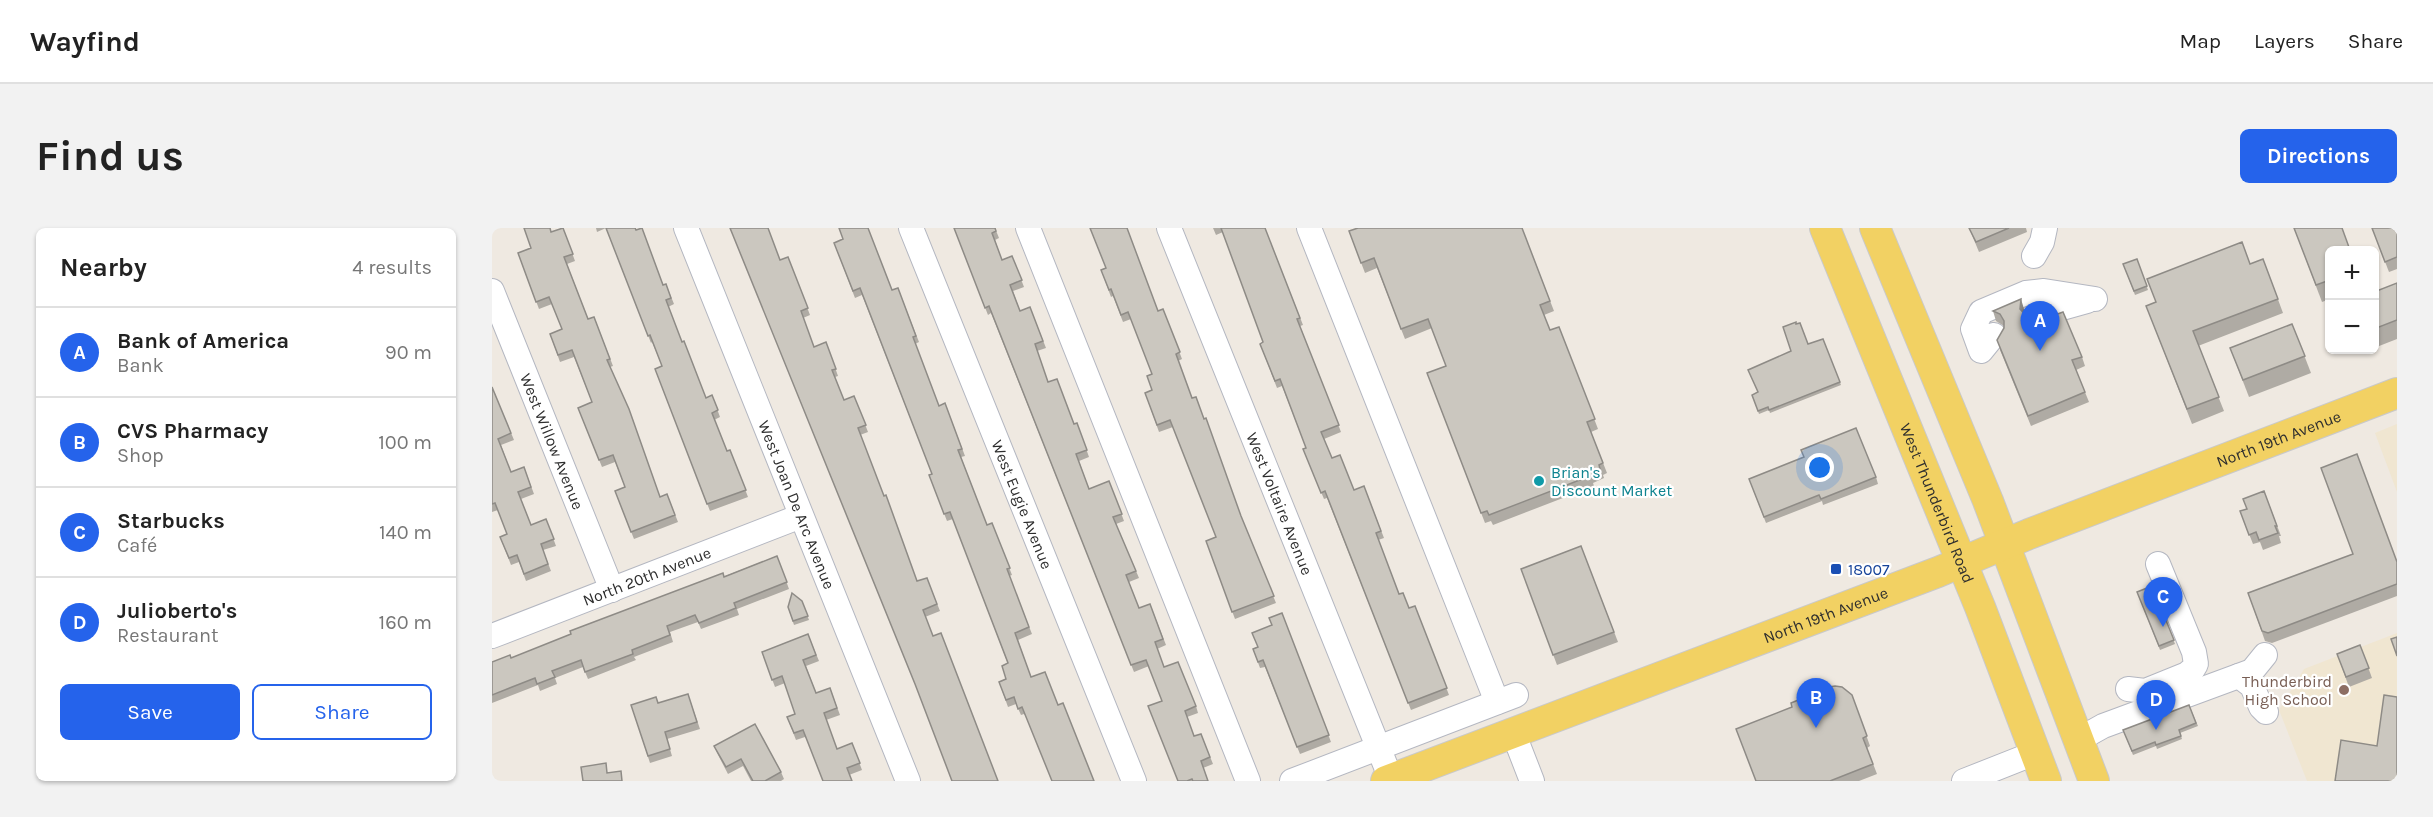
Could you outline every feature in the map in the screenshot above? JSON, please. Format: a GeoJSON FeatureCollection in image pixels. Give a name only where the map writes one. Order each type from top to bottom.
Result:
{"type":"FeatureCollection","features":[{"type":"Feature","properties":{"kind":"main road","name":"West Thunderbird Road"},"geometry":{"type":"LineString","coordinates":[[1825,228],[1962,562],[2046,781]]}},
{"type":"Feature","properties":{"kind":"main road"},"geometry":{"type":"LineString","coordinates":[[1875,228],[2005,544],[2094,781]]}},
{"type":"Feature","properties":{"kind":"main road","name":"North 19th Avenue"},"geometry":{"type":"LineString","coordinates":[[1388,780],[1962,562],[2397,393]]}},
{"type":"Feature","properties":{"kind":"street","name":"West Joan De Arc Avenue"},"geometry":{"type":"LineString","coordinates":[[686,228],[908,781]]}},
{"type":"Feature","properties":{"kind":"street","name":"West Eugie Avenue"},"geometry":{"type":"LineString","coordinates":[[911,228],[1134,781]]}},
{"type":"Feature","properties":{"kind":"street"},"geometry":{"type":"LineString","coordinates":[[1028,228],[1248,781]]}},
{"type":"Feature","properties":{"kind":"street","name":"West Voltaire Avenue"},"geometry":{"type":"LineString","coordinates":[[1169,228],[1380,749],[1388,780]]}},
{"type":"Feature","properties":{"kind":"street"},"geometry":{"type":"LineString","coordinates":[[1292,781],[1380,749],[1506,698],[1309,228]]}},
{"type":"Feature","properties":{"kind":"street"},"geometry":{"type":"LineString","coordinates":[[2034,256],[2042,242],[2045,228]]}},
{"type":"Feature","properties":{"kind":"street","name":"West Willow Avenue"},"geometry":{"type":"LineString","coordinates":[[492,291],[612,590]]}},
{"type":"Feature","properties":{"kind":"street"},"geometry":{"type":"LineString","coordinates":[[1988,343],[1973,329],[1981,312],[2026,293],[2044,291],[2095,299],[2037,315]]}},
{"type":"Feature","properties":{"kind":"street","name":"North 20th Avenue"},"geometry":{"type":"LineString","coordinates":[[492,636],[801,516]]}},
{"type":"Feature","properties":{"kind":"street"},"geometry":{"type":"LineString","coordinates":[[2128,689],[2145,691],[2187,674],[2196,664],[2194,652],[2158,564]]}},
{"type":"Feature","properties":{"kind":"street"},"geometry":{"type":"LineString","coordinates":[[2078,740],[2103,726],[2252,671],[2265,655]]}},
{"type":"Feature","properties":{"kind":"street"},"geometry":{"type":"LineString","coordinates":[[2239,676],[2252,686],[2260,707],[2266,712]]}},
{"type":"Feature","properties":{"kind":"street"},"geometry":{"type":"LineString","coordinates":[[1513,732],[1532,781]]}},
{"type":"Feature","properties":{"kind":"street"},"geometry":{"type":"LineString","coordinates":[[1964,781],[2036,753]]}},
{"type":"Feature","properties":{"kind":"shaded area"},"geometry":{"type":"Polygon","coordinates":[[[2397,424],[2397,492],[2375,433],[2397,424]]]}},
{"type":"Feature","properties":{"kind":"shaded area","name":"Thunderbird High School"},"geometry":{"type":"Polygon","coordinates":[[[2397,633],[2397,781],[2307,781],[2279,710],[2304,669],[2397,633]]]}},
{"type":"Feature","properties":{"kind":"building"},"geometry":{"type":"Polygon","coordinates":[[[524,228],[550,228],[551,232],[563,228],[573,254],[564,257],[588,319],[594,317],[610,359],[607,360],[629,409],[660,497],[667,494],[675,515],[631,532],[615,491],[625,487],[613,455],[599,460],[578,408],[592,402],[572,350],[558,355],[550,334],[562,329],[549,297],[536,302],[518,253],[531,248],[524,228]]]}},
{"type":"Feature","properties":{"kind":"building"},"geometry":{"type":"Polygon","coordinates":[[[606,228],[635,228],[636,230],[642,228],[663,285],[666,284],[671,298],[666,300],[682,342],[684,341],[706,398],[712,395],[718,410],[712,413],[746,490],[707,504],[655,369],[662,366],[606,228]]]}},
{"type":"Feature","properties":{"kind":"building"},"geometry":{"type":"Polygon","coordinates":[[[730,228],[768,228],[780,260],[788,257],[808,308],[801,311],[814,347],[826,342],[836,369],[832,370],[844,400],[854,396],[866,425],[858,428],[884,496],[886,495],[917,581],[927,578],[937,604],[923,610],[933,636],[941,633],[998,781],[952,781],[915,684],[730,228]]]}},
{"type":"Feature","properties":{"kind":"building"},"geometry":{"type":"Polygon","coordinates":[[[839,228],[868,228],[892,290],[898,288],[916,336],[913,337],[939,406],[945,403],[962,449],[958,450],[987,525],[992,523],[1010,568],[1007,569],[1029,627],[1015,633],[1031,677],[1045,672],[1058,705],[1063,703],[1094,781],[1052,781],[1022,707],[1018,709],[1014,697],[1006,700],[999,682],[1006,679],[1002,666],[1008,663],[950,512],[944,514],[929,475],[932,474],[860,288],[853,291],[834,243],[843,239],[839,228]]]}},
{"type":"Feature","properties":{"kind":"building"},"geometry":{"type":"Polygon","coordinates":[[[954,228],[995,228],[996,231],[992,233],[1002,260],[1012,256],[1022,280],[1010,285],[1020,311],[1030,307],[1043,341],[1035,344],[1048,382],[1057,379],[1074,424],[1077,423],[1087,450],[1076,454],[1089,489],[1109,481],[1122,514],[1113,517],[1136,571],[1126,575],[1139,608],[1150,604],[1163,639],[1155,642],[1164,667],[1178,662],[1196,706],[1185,711],[1194,736],[1201,734],[1210,757],[1201,761],[1208,781],[1193,781],[1192,779],[1178,781],[1148,706],[1162,701],[1146,660],[1131,665],[989,306],[985,308],[954,228]]]}},
{"type":"Feature","properties":{"kind":"building"},"geometry":{"type":"Polygon","coordinates":[[[1090,228],[1127,228],[1158,311],[1163,309],[1180,352],[1176,354],[1192,398],[1196,397],[1204,419],[1206,418],[1241,516],[1274,596],[1232,612],[1206,541],[1216,537],[1170,420],[1157,425],[1145,393],[1152,390],[1147,376],[1152,374],[1128,312],[1121,315],[1111,289],[1109,290],[1101,270],[1106,268],[1090,228]]]}},
{"type":"Feature","properties":{"kind":"building"},"geometry":{"type":"Polygon","coordinates":[[[1221,228],[1265,228],[1300,318],[1297,319],[1339,425],[1321,432],[1332,458],[1340,455],[1354,490],[1364,486],[1381,531],[1376,533],[1399,594],[1403,593],[1409,608],[1415,606],[1447,688],[1408,703],[1325,491],[1321,493],[1303,449],[1306,448],[1280,379],[1275,381],[1260,344],[1263,342],[1221,228]]]}},
{"type":"Feature","properties":{"kind":"building"},"geometry":{"type":"Polygon","coordinates":[[[1358,228],[1522,228],[1550,301],[1540,305],[1550,330],[1559,327],[1595,419],[1587,422],[1603,463],[1599,465],[1600,469],[1589,473],[1590,476],[1489,515],[1487,511],[1481,513],[1427,373],[1446,366],[1428,319],[1401,329],[1374,258],[1361,263],[1349,231],[1358,228]]]}},
{"type":"Feature","properties":{"kind":"building"},"geometry":{"type":"Polygon","coordinates":[[[1969,228],[2009,228],[1976,242],[1969,228]]]}},
{"type":"Feature","properties":{"kind":"building"},"geometry":{"type":"Polygon","coordinates":[[[2294,228],[2342,228],[2349,246],[2325,246],[2325,282],[2316,285],[2294,228]]]}},
{"type":"Feature","properties":{"kind":"building"},"geometry":{"type":"Polygon","coordinates":[[[2372,228],[2397,228],[2397,257],[2385,262],[2372,228]]]}},
{"type":"Feature","properties":{"kind":"building"},"geometry":{"type":"Polygon","coordinates":[[[2242,242],[2250,264],[2263,259],[2278,299],[2193,331],[2219,397],[2187,409],[2146,306],[2156,302],[2147,279],[2242,242]]]}},
{"type":"Feature","properties":{"kind":"building"},"geometry":{"type":"Polygon","coordinates":[[[2137,259],[2147,286],[2134,291],[2123,264],[2137,259]]]}},
{"type":"Feature","properties":{"kind":"building"},"geometry":{"type":"Polygon","coordinates":[[[2397,283],[2397,320],[2379,327],[2379,300],[2379,290],[2397,283]]]}},
{"type":"Feature","properties":{"kind":"building"},"geometry":{"type":"Polygon","coordinates":[[[2021,299],[2020,309],[2029,319],[2039,318],[2039,321],[2063,312],[2082,357],[2072,360],[2085,392],[2028,416],[1997,340],[2004,328],[2004,321],[2000,314],[1993,311],[2021,299]]]}},
{"type":"Feature","properties":{"kind":"building"},"geometry":{"type":"Polygon","coordinates":[[[1796,322],[1796,324],[1800,323],[1808,344],[1823,339],[1840,382],[1769,410],[1768,407],[1758,411],[1752,395],[1758,392],[1748,370],[1791,351],[1783,327],[1796,322]]]}},
{"type":"Feature","properties":{"kind":"building"},"geometry":{"type":"Polygon","coordinates":[[[2292,324],[2305,356],[2243,380],[2230,348],[2292,324]]]}},
{"type":"Feature","properties":{"kind":"building"},"geometry":{"type":"Polygon","coordinates":[[[492,387],[511,433],[498,439],[511,472],[524,467],[531,487],[518,492],[531,525],[546,519],[554,539],[541,544],[548,564],[524,574],[517,555],[509,558],[500,537],[507,534],[495,503],[492,504],[492,387]]]}},
{"type":"Feature","properties":{"kind":"building"},"geometry":{"type":"Polygon","coordinates":[[[1856,428],[1876,477],[1821,499],[1819,495],[1764,517],[1749,479],[1804,457],[1801,450],[1856,428]]]}},
{"type":"Feature","properties":{"kind":"building"},"geometry":{"type":"Polygon","coordinates":[[[2357,454],[2397,562],[2397,584],[2268,633],[2262,631],[2248,593],[2353,554],[2321,468],[2357,454]]]}},
{"type":"Feature","properties":{"kind":"building"},"geometry":{"type":"Polygon","coordinates":[[[2264,491],[2278,533],[2259,540],[2256,532],[2249,535],[2240,511],[2247,509],[2243,499],[2264,491]]]}},
{"type":"Feature","properties":{"kind":"building"},"geometry":{"type":"Polygon","coordinates":[[[1581,546],[1614,632],[1553,655],[1521,569],[1581,546]]]}},
{"type":"Feature","properties":{"kind":"building"},"geometry":{"type":"Polygon","coordinates":[[[777,556],[787,582],[734,603],[736,608],[699,623],[695,615],[667,626],[670,635],[632,650],[633,654],[585,672],[581,660],[552,671],[555,677],[537,684],[535,678],[492,695],[492,662],[510,655],[511,658],[571,634],[570,631],[723,573],[724,577],[777,556]]]}},
{"type":"Feature","properties":{"kind":"building"},"geometry":{"type":"Polygon","coordinates":[[[2152,586],[2174,640],[2159,646],[2137,592],[2152,586]]]}},
{"type":"Feature","properties":{"kind":"building"},"geometry":{"type":"Polygon","coordinates":[[[792,593],[802,601],[808,616],[793,621],[788,607],[792,593]]]}},
{"type":"Feature","properties":{"kind":"building"},"geometry":{"type":"Polygon","coordinates":[[[1282,613],[1329,735],[1297,747],[1263,660],[1258,662],[1253,649],[1258,647],[1252,633],[1272,625],[1269,618],[1282,613]]]}},
{"type":"Feature","properties":{"kind":"building"},"geometry":{"type":"Polygon","coordinates":[[[808,634],[816,655],[803,660],[816,693],[830,688],[837,708],[824,713],[837,749],[852,743],[860,763],[847,768],[852,781],[823,781],[803,730],[794,733],[787,717],[795,714],[782,676],[772,680],[762,652],[808,634]]]}},
{"type":"Feature","properties":{"kind":"building"},"geometry":{"type":"Polygon","coordinates":[[[2397,637],[2397,656],[2391,639],[2397,637]]]}},
{"type":"Feature","properties":{"kind":"building"},"geometry":{"type":"Polygon","coordinates":[[[2360,645],[2369,668],[2346,677],[2337,654],[2360,645]]]}},
{"type":"Feature","properties":{"kind":"building"},"geometry":{"type":"Polygon","coordinates":[[[1842,687],[1852,695],[1867,736],[1863,738],[1873,764],[1830,781],[1756,781],[1736,729],[1792,707],[1791,703],[1823,690],[1823,688],[1842,687]]]}},
{"type":"Feature","properties":{"kind":"building"},"geometry":{"type":"Polygon","coordinates":[[[688,694],[697,722],[665,732],[670,749],[648,756],[631,705],[656,697],[658,703],[688,694]]]}},
{"type":"Feature","properties":{"kind":"building"},"geometry":{"type":"Polygon","coordinates":[[[2384,695],[2397,697],[2397,781],[2335,781],[2341,740],[2377,746],[2384,695]]]}},
{"type":"Feature","properties":{"kind":"building"},"geometry":{"type":"Polygon","coordinates":[[[2189,705],[2196,723],[2179,730],[2181,736],[2156,745],[2155,742],[2132,751],[2123,730],[2189,705]]]}},
{"type":"Feature","properties":{"kind":"building"},"geometry":{"type":"Polygon","coordinates":[[[755,724],[781,772],[765,781],[753,781],[741,759],[726,767],[714,746],[755,724]]]}},
{"type":"Feature","properties":{"kind":"building"},"geometry":{"type":"Polygon","coordinates":[[[606,763],[607,773],[621,771],[622,781],[583,781],[581,767],[606,763]]]}},
{"type":"Feature","properties":{"kind":"place","name":"Bank of America"},"geometry":{"type":"Point","coordinates":[2040,351]}},
{"type":"Feature","properties":{"kind":"place","name":"Brian's Discount Market"},"geometry":{"type":"Point","coordinates":[1539,481]}},
{"type":"Feature","properties":{"kind":"place","name":"18007"},"geometry":{"type":"Point","coordinates":[1836,569]}},
{"type":"Feature","properties":{"kind":"place","name":"Starbucks"},"geometry":{"type":"Point","coordinates":[2163,627]}},
{"type":"Feature","properties":{"kind":"place","name":"Thunderbird High School"},"geometry":{"type":"Point","coordinates":[2344,690]}},
{"type":"Feature","properties":{"kind":"place","name":"CVS Pharmacy"},"geometry":{"type":"Point","coordinates":[1816,728]}},
{"type":"Feature","properties":{"kind":"place","name":"Julioberto's"},"geometry":{"type":"Point","coordinates":[2156,730]}}]}
